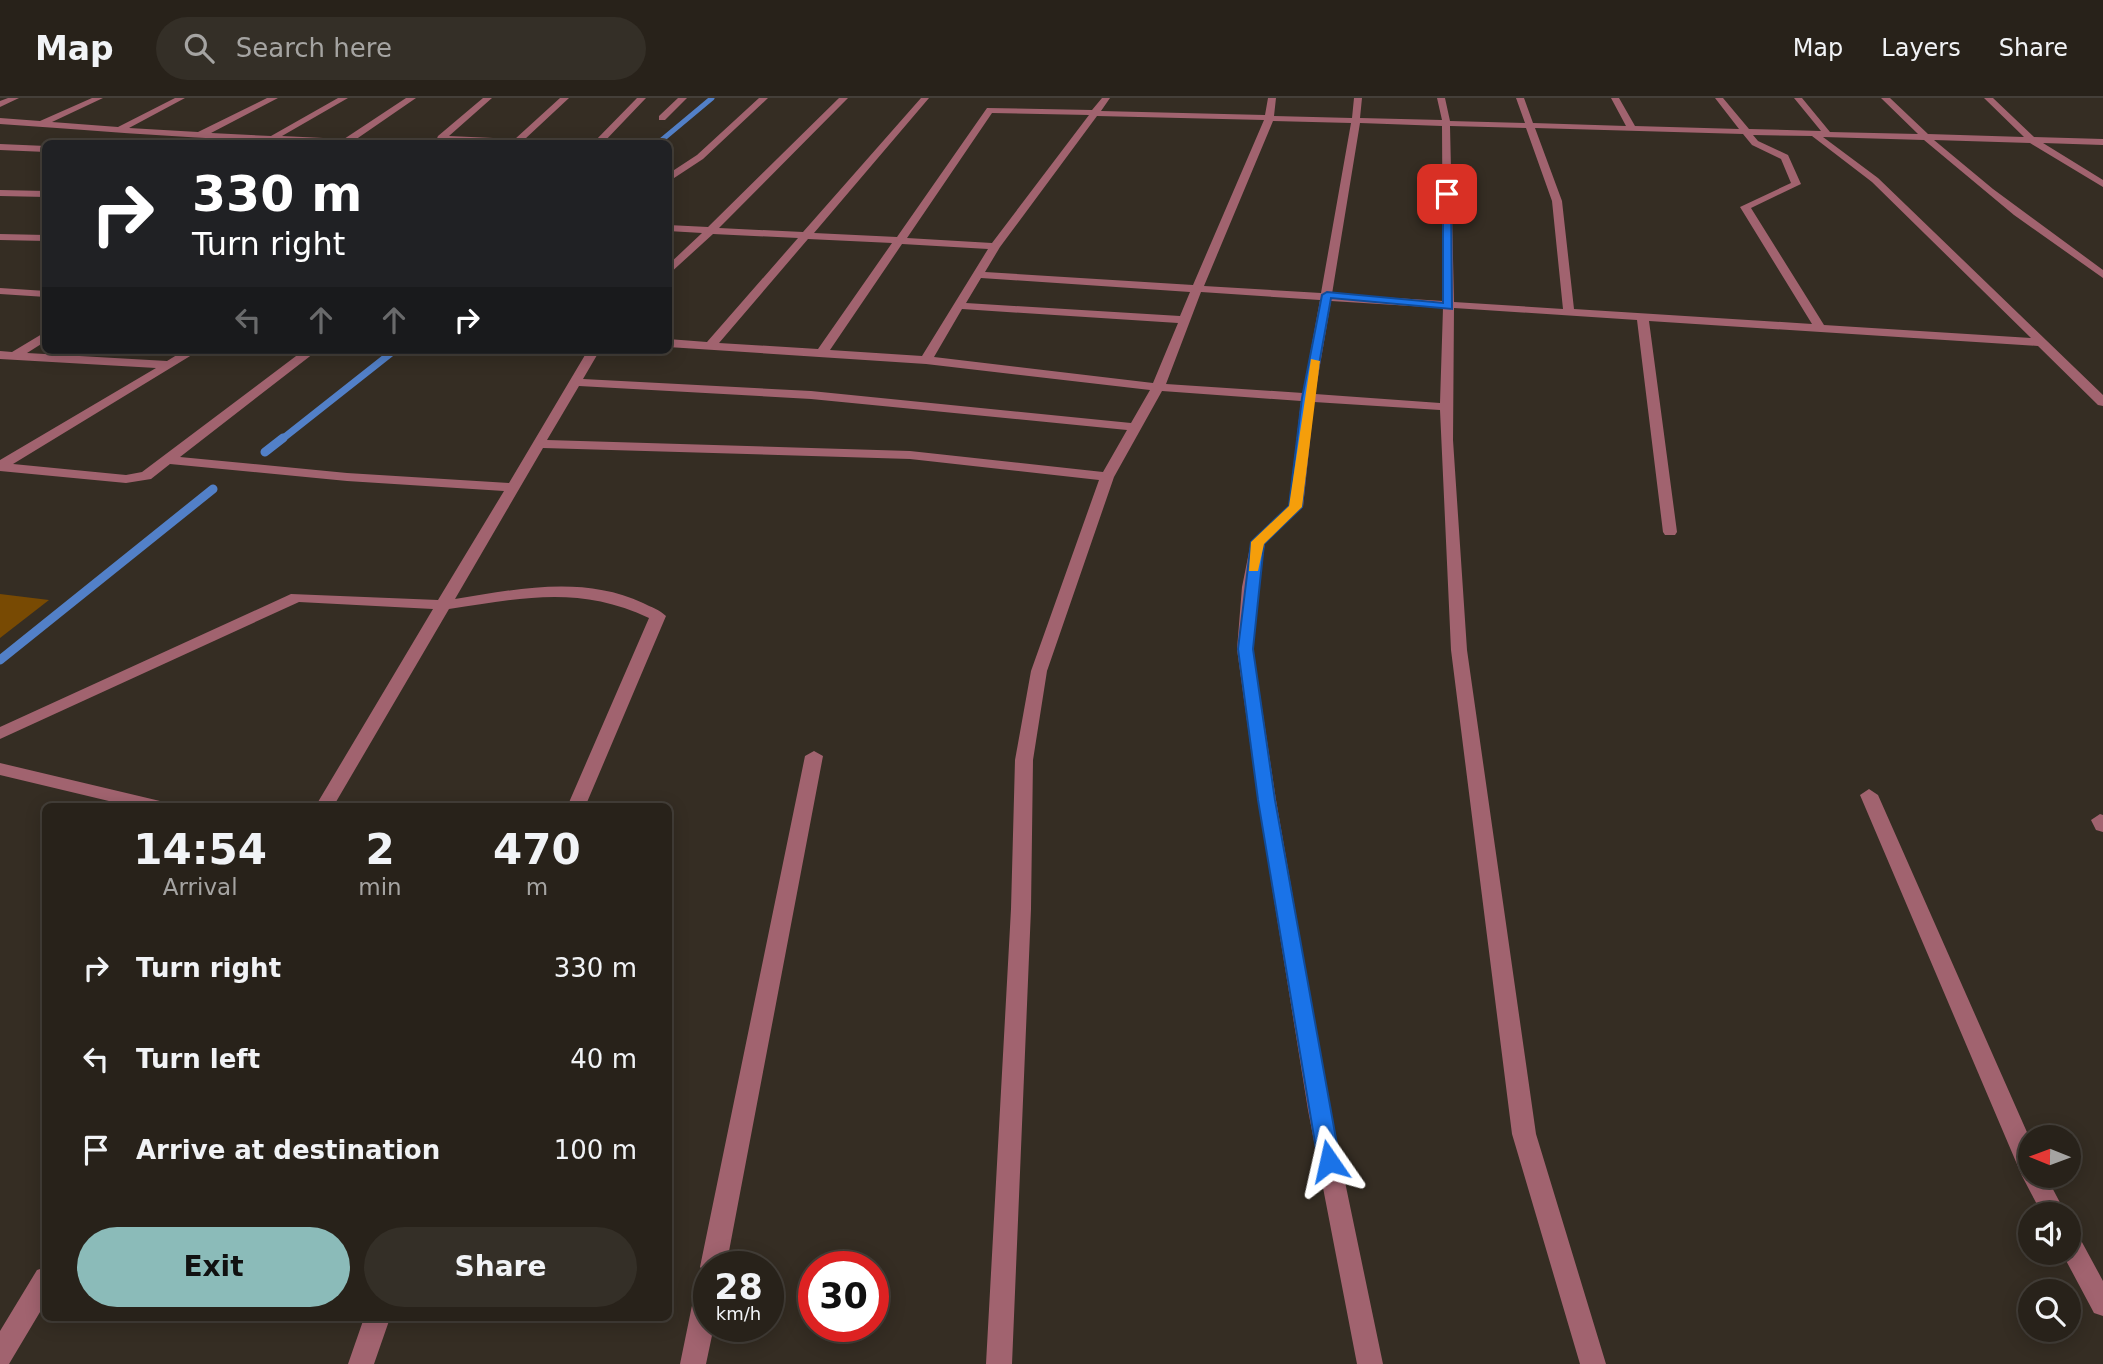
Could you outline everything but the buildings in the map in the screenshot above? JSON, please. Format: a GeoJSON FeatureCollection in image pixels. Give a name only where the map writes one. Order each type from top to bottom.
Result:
{"type":"FeatureCollection","features":[{"type":"Feature","properties":{"kind":"street"},"geometry":{"type":"LineString","coordinates":[[0,104],[15,98]]}},
{"type":"Feature","properties":{"kind":"street"},"geometry":{"type":"LineString","coordinates":[[0,139],[99,98]]}},
{"type":"Feature","properties":{"kind":"street"},"geometry":{"type":"LineString","coordinates":[[117,131],[181,98]]}},
{"type":"Feature","properties":{"kind":"street"},"geometry":{"type":"LineString","coordinates":[[199,135],[274,98]]}},
{"type":"Feature","properties":{"kind":"street"},"geometry":{"type":"LineString","coordinates":[[273,138],[344,98]]}},
{"type":"Feature","properties":{"kind":"street"},"geometry":{"type":"LineString","coordinates":[[349,140],[412,98]]}},
{"type":"Feature","properties":{"kind":"street"},"geometry":{"type":"LineString","coordinates":[[439,140],[488,98]]}},
{"type":"Feature","properties":{"kind":"street"},"geometry":{"type":"LineString","coordinates":[[519,140],[565,98]]}},
{"type":"Feature","properties":{"kind":"street"},"geometry":{"type":"LineString","coordinates":[[600,140],[642,98]]}},
{"type":"Feature","properties":{"kind":"street"},"geometry":{"type":"LineString","coordinates":[[662,118],[683,98]]}},
{"type":"Feature","properties":{"kind":"street"},"geometry":{"type":"LineString","coordinates":[[672,176],[700,157],[764,98]]}},
{"type":"Feature","properties":{"kind":"street"},"geometry":{"type":"LineString","coordinates":[[672,268],[844,98]]}},
{"type":"Feature","properties":{"kind":"street"},"geometry":{"type":"LineString","coordinates":[[710,346],[925,98]]}},
{"type":"Feature","properties":{"kind":"street"},"geometry":{"type":"LineString","coordinates":[[926,360],[995,246],[1106,98]]}},
{"type":"Feature","properties":{"kind":"street"},"geometry":{"type":"LineString","coordinates":[[999,1364],[1021,909],[1024,760],[1038,671],[1107,477],[1158,387],[1269,120],[1272,98]]}},
{"type":"Feature","properties":{"kind":"street"},"geometry":{"type":"LineString","coordinates":[[1359,98],[1354,140],[1308,398],[1296,507],[1258,542],[1245,649],[1267,800],[1319,1110],[1370,1364]]}},
{"type":"Feature","properties":{"kind":"street"},"geometry":{"type":"LineString","coordinates":[[1441,98],[1446,121],[1447,407],[1459,650],[1490,865],[1524,1134],[1593,1364]]}},
{"type":"Feature","properties":{"kind":"street"},"geometry":{"type":"LineString","coordinates":[[1520,98],[1556,201],[1569,314]]}},
{"type":"Feature","properties":{"kind":"street"},"geometry":{"type":"LineString","coordinates":[[1615,98],[1630,127]]}},
{"type":"Feature","properties":{"kind":"street"},"geometry":{"type":"LineString","coordinates":[[1719,98],[1741,130],[1755,143],[1785,157],[1796,184],[1745,208],[1821,329]]}},
{"type":"Feature","properties":{"kind":"street"},"geometry":{"type":"LineString","coordinates":[[1798,98],[1827,133]]}},
{"type":"Feature","properties":{"kind":"street"},"geometry":{"type":"LineString","coordinates":[[1885,98],[1922,136],[2009,208],[2103,275]]}},
{"type":"Feature","properties":{"kind":"street"},"geometry":{"type":"LineString","coordinates":[[1988,98],[2032,139],[2103,184]]}},
{"type":"Feature","properties":{"kind":"street"},"geometry":{"type":"LineString","coordinates":[[821,354],[990,110],[1269,120],[1528,123],[2100,142]]}},
{"type":"Feature","properties":{"kind":"street"},"geometry":{"type":"LineString","coordinates":[[0,121],[117,131],[310,140]]}},
{"type":"Feature","properties":{"kind":"street"},"geometry":{"type":"LineString","coordinates":[[1813,133],[1875,180],[2038,342],[2103,402]]}},
{"type":"Feature","properties":{"kind":"street"},"geometry":{"type":"LineString","coordinates":[[0,147],[42,149]]}},
{"type":"Feature","properties":{"kind":"street"},"geometry":{"type":"LineString","coordinates":[[0,193],[42,194]]}},
{"type":"Feature","properties":{"kind":"street"},"geometry":{"type":"LineString","coordinates":[[672,228],[995,246]]}},
{"type":"Feature","properties":{"kind":"street"},"geometry":{"type":"LineString","coordinates":[[0,237],[42,238]]}},
{"type":"Feature","properties":{"kind":"street"},"geometry":{"type":"LineString","coordinates":[[979,275],[1327,295],[1448,307],[2038,342]]}},
{"type":"Feature","properties":{"kind":"street"},"geometry":{"type":"LineString","coordinates":[[0,292],[42,293]]}},
{"type":"Feature","properties":{"kind":"street"},"geometry":{"type":"LineString","coordinates":[[961,306],[1184,320]]}},
{"type":"Feature","properties":{"kind":"street"},"geometry":{"type":"LineString","coordinates":[[1643,318],[1670,532]]}},
{"type":"Feature","properties":{"kind":"street"},"geometry":{"type":"LineString","coordinates":[[0,364],[42,338]]}},
{"type":"Feature","properties":{"kind":"street"},"geometry":{"type":"LineString","coordinates":[[672,343],[926,360],[1158,387],[1447,407]]}},
{"type":"Feature","properties":{"kind":"street"},"geometry":{"type":"LineString","coordinates":[[0,467],[188,354]]}},
{"type":"Feature","properties":{"kind":"street"},"geometry":{"type":"LineString","coordinates":[[0,467],[126,479],[146,476],[307,354]]}},
{"type":"Feature","properties":{"kind":"street"},"geometry":{"type":"LineString","coordinates":[[326,803],[592,354]]}},
{"type":"Feature","properties":{"kind":"street"},"geometry":{"type":"LineString","coordinates":[[0,355],[171,365]]}},
{"type":"Feature","properties":{"kind":"street"},"geometry":{"type":"LineString","coordinates":[[575,382],[811,395],[1136,426]]}},
{"type":"Feature","properties":{"kind":"street"},"geometry":{"type":"LineString","coordinates":[[538,444],[910,455],[1107,477]]}},
{"type":"Feature","properties":{"kind":"street"},"geometry":{"type":"LineString","coordinates":[[169,460],[347,477],[513,487]]}},
{"type":"Feature","properties":{"kind":"street"},"geometry":{"type":"LineString","coordinates":[[0,734],[298,597],[444,605],[536,591],[576,591],[626,601],[658,616],[578,803]]}},
{"type":"Feature","properties":{"kind":"street"},"geometry":{"type":"LineString","coordinates":[[716,1251],[814,757]]}},
{"type":"Feature","properties":{"kind":"street"},"geometry":{"type":"LineString","coordinates":[[0,769],[143,803]]}},
{"type":"Feature","properties":{"kind":"street"},"geometry":{"type":"LineString","coordinates":[[1869,795],[2018,1138]]}},
{"type":"Feature","properties":{"kind":"street"},"geometry":{"type":"LineString","coordinates":[[2081,1265],[2103,1305]]}},
{"type":"Feature","properties":{"kind":"street"},"geometry":{"type":"LineString","coordinates":[[0,1355],[42,1285]]}},
{"type":"Feature","properties":{"kind":"street"},"geometry":{"type":"LineString","coordinates":[[361,1364],[376,1321]]}},
{"type":"Feature","properties":{"kind":"street"},"geometry":{"type":"LineString","coordinates":[[693,1364],[698,1342]]}},
{"type":"Feature","properties":{"kind":"waterway"},"geometry":{"type":"LineString","coordinates":[[662,140],[712,98]]}},
{"type":"Feature","properties":{"kind":"waterway"},"geometry":{"type":"LineString","coordinates":[[281,440],[390,354]]}},
{"type":"Feature","properties":{"kind":"waterway"},"geometry":{"type":"LineString","coordinates":[[265,452],[283,438]]}},
{"type":"Feature","properties":{"kind":"waterway"},"geometry":{"type":"LineString","coordinates":[[0,660],[213,489]]}},
{"type":"Feature","properties":{"kind":"slow traffic"},"geometry":{"type":"LineString","coordinates":[[1253,568],[1258,542],[1296,507],[1308,398],[1315,361]]}},
{"type":"Feature","properties":{"kind":"route"},"geometry":{"type":"LineString","coordinates":[[1329,1161],[1267,800],[1245,649],[1250,587],[1258,542],[1296,507],[1308,398],[1327,295],[1448,307],[1447,194]]}}]}
